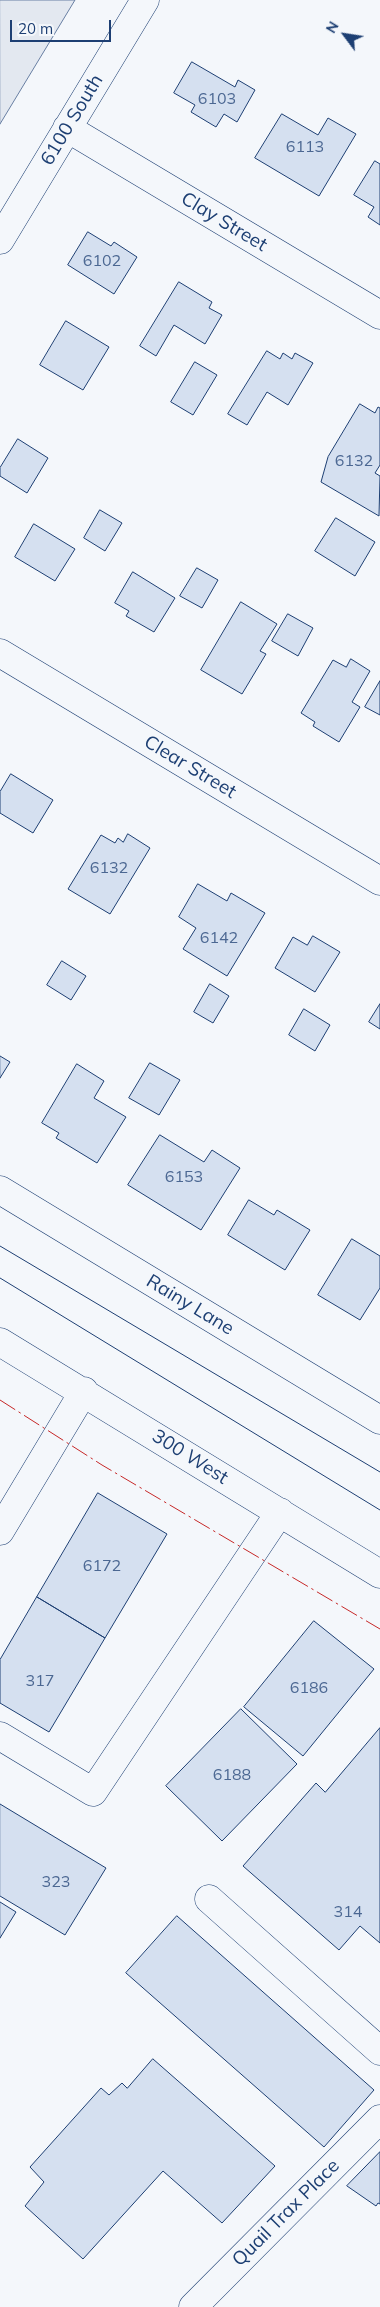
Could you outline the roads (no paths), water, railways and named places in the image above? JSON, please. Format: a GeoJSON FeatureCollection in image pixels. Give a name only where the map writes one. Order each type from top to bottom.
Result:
{"type":"FeatureCollection","features":[{"type":"Feature","properties":{"kind":"street","name":"6100 South"},"geometry":{"type":"LineString","coordinates":[[0,240],[145,0]]}},
{"type":"Feature","properties":{"kind":"street","name":"Clay Street"},"geometry":{"type":"LineString","coordinates":[[67,128],[380,315]]}},
{"type":"Feature","properties":{"kind":"street","name":"Clear Street"},"geometry":{"type":"LineString","coordinates":[[0,653],[380,881]]}},
{"type":"Feature","properties":{"kind":"street","name":"Rainy Lane"},"geometry":{"type":"LineString","coordinates":[[0,1190],[380,1420]]}},
{"type":"Feature","properties":{"kind":"street","name":"300 West"},"geometry":{"type":"LineString","coordinates":[[0,1342],[84,1391],[380,1574]]}},
{"type":"Feature","properties":{"kind":"street"},"geometry":{"type":"LineString","coordinates":[[0,1530],[84,1391]]}},
{"type":"Feature","properties":{"kind":"street"},"geometry":{"type":"LineString","coordinates":[[0,1736],[92,1792],[280,1512]]}},
{"type":"Feature","properties":{"kind":"street"},"geometry":{"type":"LineString","coordinates":[[209,1899],[380,2051]]}},
{"type":"Feature","properties":{"kind":"street","name":"Quail Trax Place"},"geometry":{"type":"LineString","coordinates":[[193,2307],[380,2119]]}},
{"type":"Feature","properties":{"kind":"tram line"},"geometry":{"type":"LineString","coordinates":[[0,1246],[380,1472]]}},
{"type":"Feature","properties":{"kind":"tram line"},"geometry":{"type":"LineString","coordinates":[[0,1278],[380,1510]]}}]}
